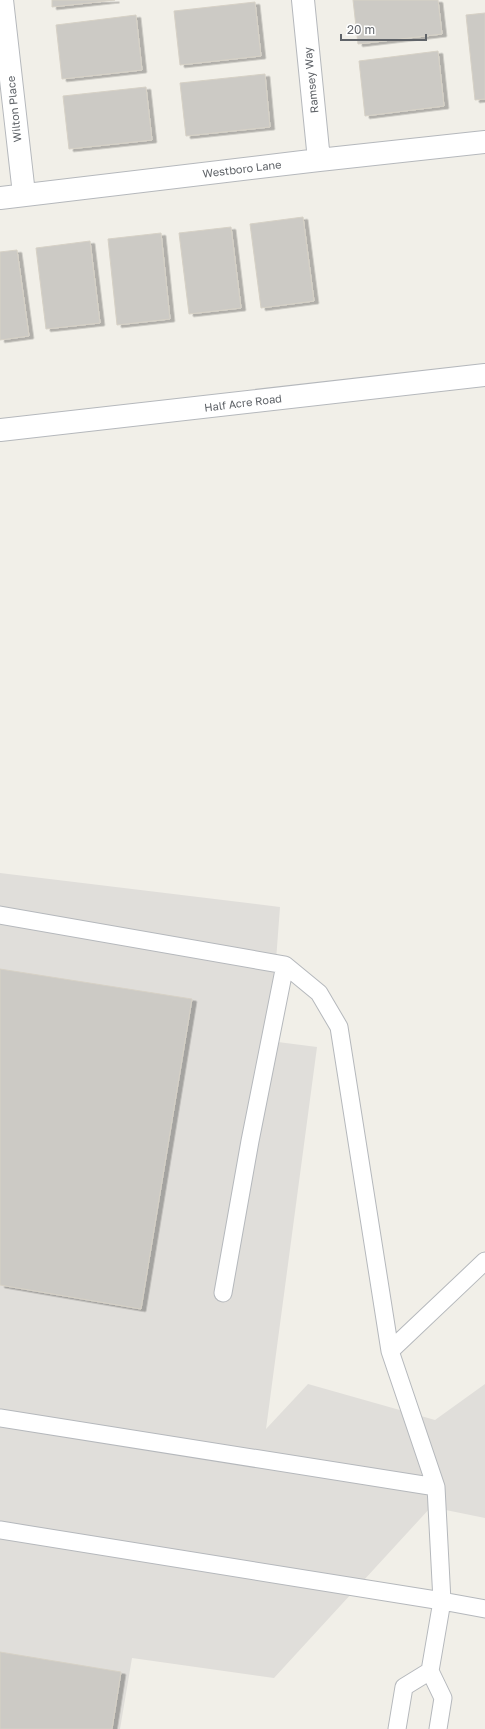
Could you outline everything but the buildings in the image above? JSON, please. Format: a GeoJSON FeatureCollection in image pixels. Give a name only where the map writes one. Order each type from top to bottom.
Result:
{"type":"FeatureCollection","features":[{"type":"Feature","properties":{"kind":"street","name":"Wilton Place"},"geometry":{"type":"LineString","coordinates":[[2,0],[24,194]]}},
{"type":"Feature","properties":{"kind":"street","name":"Ramsey Way"},"geometry":{"type":"LineString","coordinates":[[303,0],[319,160]]}},
{"type":"Feature","properties":{"kind":"street","name":"Westboro Lane"},"geometry":{"type":"LineString","coordinates":[[0,198],[24,194],[485,142]]}},
{"type":"Feature","properties":{"kind":"street","name":"Half Acre Road"},"geometry":{"type":"LineString","coordinates":[[0,430],[485,375]]}},
{"type":"Feature","properties":{"kind":"lane"},"geometry":{"type":"LineString","coordinates":[[0,915],[285,965],[319,993],[339,1027],[390,1351],[436,1487],[442,1601],[430,1671],[443,1698],[438,1729]]}},
{"type":"Feature","properties":{"kind":"lane"},"geometry":{"type":"LineString","coordinates":[[223,1293],[253,1126],[285,965]]}},
{"type":"Feature","properties":{"kind":"lane"},"geometry":{"type":"LineString","coordinates":[[390,1351],[485,1261]]}},
{"type":"Feature","properties":{"kind":"lane"},"geometry":{"type":"LineString","coordinates":[[0,1418],[436,1487]]}},
{"type":"Feature","properties":{"kind":"lane"},"geometry":{"type":"LineString","coordinates":[[0,1530],[485,1609]]}},
{"type":"Feature","properties":{"kind":"lane"},"geometry":{"type":"LineString","coordinates":[[397,1729],[404,1688],[430,1671]]}},
{"type":"Feature","properties":{"kind":"shaded area"},"geometry":{"type":"Polygon","coordinates":[[[0,873],[280,907],[270,1041],[317,1047],[266,1429],[308,1384],[435,1420],[485,1384],[485,1518],[431,1507],[274,1678],[132,1658],[120,1729],[0,1729],[0,873]]]}}]}
